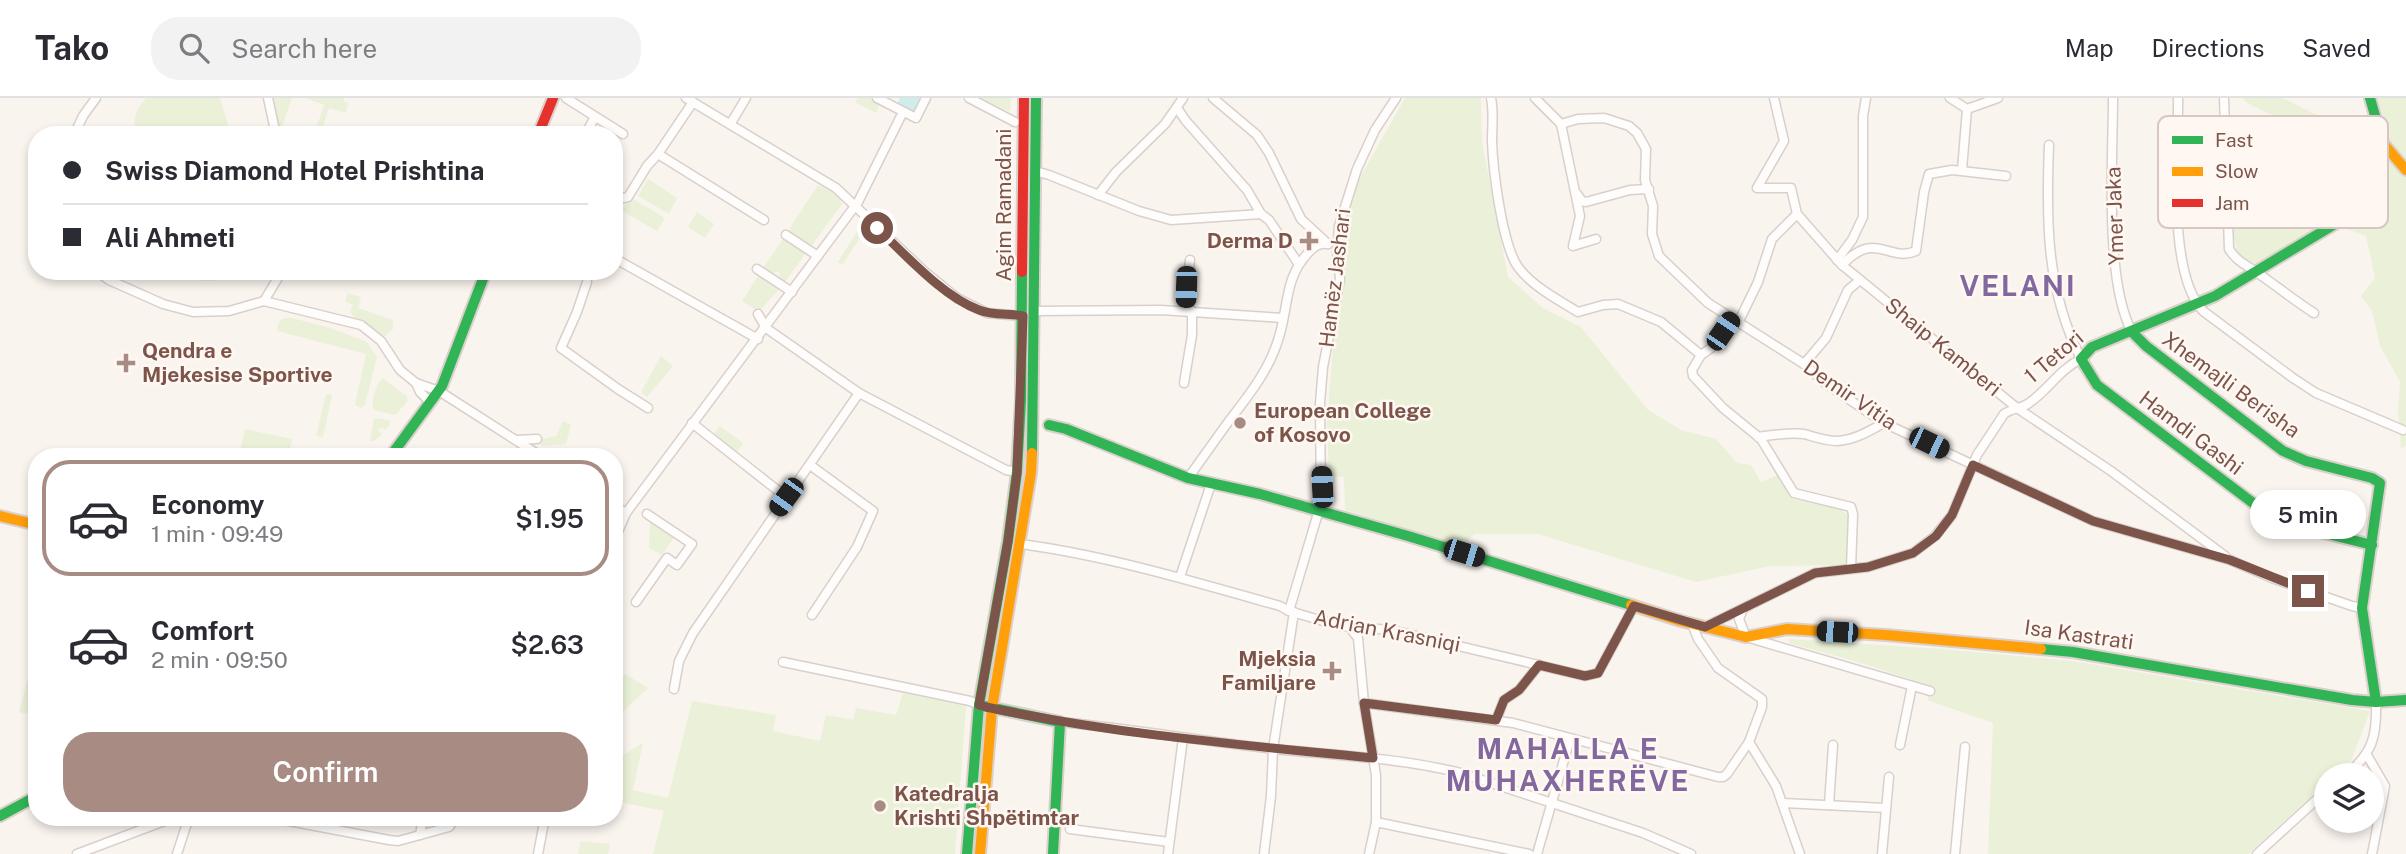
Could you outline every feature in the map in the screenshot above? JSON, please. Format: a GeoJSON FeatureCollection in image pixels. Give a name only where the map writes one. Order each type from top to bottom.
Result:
{"type":"FeatureCollection","features":[{"type":"Feature","properties":{"kind":"street"},"geometry":{"type":"LineString","coordinates":[[78,126],[96,98]]}},
{"type":"Feature","properties":{"kind":"street"},"geometry":{"type":"LineString","coordinates":[[268,98],[274,126]]}},
{"type":"Feature","properties":{"kind":"street"},"geometry":{"type":"LineString","coordinates":[[541,126],[552,98]]}},
{"type":"Feature","properties":{"kind":"street"},"geometry":{"type":"LineString","coordinates":[[566,98],[610,126]]}},
{"type":"Feature","properties":{"kind":"street"},"geometry":{"type":"LineString","coordinates":[[731,123],[746,98]]}},
{"type":"Feature","properties":{"kind":"street"},"geometry":{"type":"LineString","coordinates":[[877,98],[892,102],[916,118],[926,98]]}},
{"type":"Feature","properties":{"kind":"street"},"geometry":{"type":"LineString","coordinates":[[969,98],[1015,122]]}},
{"type":"Feature","properties":{"kind":"street"},"geometry":{"type":"LineString","coordinates":[[1097,195],[1165,124],[1183,98]]}},
{"type":"Feature","properties":{"kind":"street"},"geometry":{"type":"LineString","coordinates":[[1213,98],[1257,135],[1269,153],[1301,219],[1337,251]]}},
{"type":"Feature","properties":{"kind":"street","name":"Hamëz Jashari"},"geometry":{"type":"LineString","coordinates":[[1264,854],[1272,796],[1273,749],[1292,598],[1319,512],[1322,487],[1320,403],[1323,367],[1340,279],[1337,251],[1339,226],[1357,169],[1376,130],[1396,98]]}},
{"type":"Feature","properties":{"kind":"street"},"geometry":{"type":"LineString","coordinates":[[1491,98],[1492,141],[1504,230],[1518,267],[1530,279],[1578,312],[1603,304],[1618,304],[1661,322],[1701,355]]}},
{"type":"Feature","properties":{"kind":"street"},"geometry":{"type":"LineString","coordinates":[[1535,98],[1561,124],[1580,216],[1573,246],[1595,239]]}},
{"type":"Feature","properties":{"kind":"street","name":"Shaip Kamberi"},"geometry":{"type":"LineString","coordinates":[[1774,98],[1784,141],[1757,188],[1791,188],[1797,214],[1840,263],[1860,280],[2017,408],[2111,471],[2230,560]]}},
{"type":"Feature","properties":{"kind":"street"},"geometry":{"type":"LineString","coordinates":[[1840,263],[1863,217],[1863,116],[1866,98]]}},
{"type":"Feature","properties":{"kind":"street"},"geometry":{"type":"LineString","coordinates":[[1950,98],[1967,109]]}},
{"type":"Feature","properties":{"kind":"street"},"geometry":{"type":"LineString","coordinates":[[1967,109],[1998,98]]}},
{"type":"Feature","properties":{"kind":"street","name":"Ymer Jaka"},"geometry":{"type":"LineString","coordinates":[[2113,98],[2113,222],[2122,311],[2132,332]]}},
{"type":"Feature","properties":{"kind":"street"},"geometry":{"type":"LineString","coordinates":[[2178,98],[2178,116]]}},
{"type":"Feature","properties":{"kind":"street"},"geometry":{"type":"LineString","coordinates":[[2224,98],[2225,116]]}},
{"type":"Feature","properties":{"kind":"street","name":"1 Tetori"},"geometry":{"type":"LineString","coordinates":[[2370,98],[2375,116]]}},
{"type":"Feature","properties":{"kind":"street","name":"Agim Ramadani"},"geometry":{"type":"LineString","coordinates":[[980,854],[992,708],[1021,544],[1034,424],[1036,99]]}},
{"type":"Feature","properties":{"kind":"street","name":"Agim Ramadani"},"geometry":{"type":"LineString","coordinates":[[967,854],[979,705],[1008,541],[1017,472],[1036,99]]}},
{"type":"Feature","properties":{"kind":"street"},"geometry":{"type":"LineString","coordinates":[[623,198],[628,197],[690,100],[836,188],[925,272],[957,298],[987,313],[1023,316]]}},
{"type":"Feature","properties":{"kind":"street"},"geometry":{"type":"LineString","coordinates":[[1177,108],[1247,190],[1261,214],[1269,220],[1298,263]]}},
{"type":"Feature","properties":{"kind":"street"},"geometry":{"type":"LineString","coordinates":[[1962,170],[1967,109]]}},
{"type":"Feature","properties":{"kind":"street"},"geometry":{"type":"LineString","coordinates":[[623,520],[854,206],[904,112]]}},
{"type":"Feature","properties":{"kind":"street"},"geometry":{"type":"LineString","coordinates":[[590,126],[596,117]]}},
{"type":"Feature","properties":{"kind":"street","name":"Demir Vitia"},"geometry":{"type":"LineString","coordinates":[[1561,124],[1591,117],[1604,118],[1629,126],[1637,133],[1646,149],[1645,180],[1654,214],[1653,234],[1659,256],[1708,303],[1804,364],[1825,383],[1884,423],[2093,521],[2230,560]]}},
{"type":"Feature","properties":{"kind":"street"},"geometry":{"type":"LineString","coordinates":[[2049,145],[2051,268],[2062,314],[2081,359]]}},
{"type":"Feature","properties":{"kind":"street"},"geometry":{"type":"LineString","coordinates":[[2388,149],[2406,170]]}},
{"type":"Feature","properties":{"kind":"street"},"geometry":{"type":"LineString","coordinates":[[657,154],[764,220]]}},
{"type":"Feature","properties":{"kind":"street"},"geometry":{"type":"LineString","coordinates":[[1840,263],[1867,248],[1908,254],[1916,251],[1927,177],[1936,173],[1962,170],[2006,176]]}},
{"type":"Feature","properties":{"kind":"street"},"geometry":{"type":"LineString","coordinates":[[1035,171],[1139,211],[1171,220],[1261,214]]}},
{"type":"Feature","properties":{"kind":"street"},"geometry":{"type":"LineString","coordinates":[[1576,192],[1582,201],[1586,202],[1630,190],[1649,189]]}},
{"type":"Feature","properties":{"kind":"street"},"geometry":{"type":"LineString","coordinates":[[1797,214],[1772,239],[1758,282],[1734,321],[1711,348],[1701,355],[1692,370],[1693,376],[1723,408],[1758,437],[1794,493],[1851,507],[1851,568]]}},
{"type":"Feature","properties":{"kind":"street"},"geometry":{"type":"LineString","coordinates":[[2179,228],[2179,244],[2188,285],[2198,305],[2293,379],[2316,393],[2403,430]]}},
{"type":"Feature","properties":{"kind":"street"},"geometry":{"type":"LineString","coordinates":[[2229,228],[2230,249],[2235,258],[2314,313]]}},
{"type":"Feature","properties":{"kind":"street","name":"1 Tetori"},"geometry":{"type":"LineString","coordinates":[[1705,627],[1815,573],[1868,567],[1913,553],[1936,536],[1952,515],[1977,455],[2010,409],[2030,403],[2092,347],[2198,305],[2328,228]]}},
{"type":"Feature","properties":{"kind":"street"},"geometry":{"type":"LineString","coordinates":[[786,234],[818,256]]}},
{"type":"Feature","properties":{"kind":"street"},"geometry":{"type":"LineString","coordinates":[[1188,478],[1262,375],[1279,338],[1293,274],[1298,263],[1320,243],[1328,244]]}},
{"type":"Feature","properties":{"kind":"street"},"geometry":{"type":"LineString","coordinates":[[1184,383],[1192,335],[1189,260]]}},
{"type":"Feature","properties":{"kind":"street"},"geometry":{"type":"LineString","coordinates":[[623,263],[758,339]]}},
{"type":"Feature","properties":{"kind":"street"},"geometry":{"type":"LineString","coordinates":[[757,270],[792,292]]}},
{"type":"Feature","properties":{"kind":"street"},"geometry":{"type":"LineString","coordinates":[[108,280],[163,304],[193,312],[229,311],[264,301],[361,325],[381,341],[400,370],[416,383],[439,391],[528,448]]}},
{"type":"Feature","properties":{"kind":"street"},"geometry":{"type":"LineString","coordinates":[[264,301],[277,280]]}},
{"type":"Feature","properties":{"kind":"street"},"geometry":{"type":"LineString","coordinates":[[397,448],[439,391],[482,280]]}},
{"type":"Feature","properties":{"kind":"street"},"geometry":{"type":"LineString","coordinates":[[1804,364],[1826,338],[1848,290],[1860,280]]}},
{"type":"Feature","properties":{"kind":"street"},"geometry":{"type":"LineString","coordinates":[[587,282],[577,312],[560,345],[562,350],[648,408]]}},
{"type":"Feature","properties":{"kind":"street"},"geometry":{"type":"LineString","coordinates":[[1034,311],[1189,311],[1283,318]]}},
{"type":"Feature","properties":{"kind":"street"},"geometry":{"type":"LineString","coordinates":[[758,314],[765,328],[859,393],[1006,470],[1017,472]]}},
{"type":"Feature","properties":{"kind":"street","name":"Xhemajli Berisha"},"geometry":{"type":"LineString","coordinates":[[2132,332],[2146,346],[2283,451],[2306,461],[2376,480],[2381,488],[2362,608],[2376,702]]}},
{"type":"Feature","properties":{"kind":"street","name":"Hamdi Gashi"},"geometry":{"type":"LineString","coordinates":[[2081,359],[2097,386],[2242,496],[2296,526],[2372,545]]}},
{"type":"Feature","properties":{"kind":"street"},"geometry":{"type":"LineString","coordinates":[[416,383],[420,392],[431,403]]}},
{"type":"Feature","properties":{"kind":"street"},"geometry":{"type":"LineString","coordinates":[[674,689],[685,646],[859,393]]}},
{"type":"Feature","properties":{"kind":"street"},"geometry":{"type":"LineString","coordinates":[[692,423],[786,497]]}},
{"type":"Feature","properties":{"kind":"street"},"geometry":{"type":"LineString","coordinates":[[1758,437],[1804,434],[1824,441],[1839,441],[1852,439],[1884,423]]}},
{"type":"Feature","properties":{"kind":"street"},"geometry":{"type":"LineString","coordinates":[[1049,425],[1066,429],[1188,478],[1260,494],[1408,536],[1692,624],[1746,637],[1930,691]]}},
{"type":"Feature","properties":{"kind":"street"},"geometry":{"type":"LineString","coordinates":[[516,440],[537,439]]}},
{"type":"Feature","properties":{"kind":"street"},"geometry":{"type":"LineString","coordinates":[[810,465],[873,511],[857,547],[812,615]]}},
{"type":"Feature","properties":{"kind":"street"},"geometry":{"type":"LineString","coordinates":[[1180,577],[1211,484]]}},
{"type":"Feature","properties":{"kind":"street"},"geometry":{"type":"LineString","coordinates":[[636,602],[667,558],[677,565],[692,544],[647,514]]}},
{"type":"Feature","properties":{"kind":"street"},"geometry":{"type":"LineString","coordinates":[[0,516],[28,523]]}},
{"type":"Feature","properties":{"kind":"street","name":"Adrian Krasniqi"},"geometry":{"type":"LineString","coordinates":[[1021,544],[1128,564],[1180,577],[1350,629],[1391,630],[1585,676],[1598,673],[1634,606]]}},
{"type":"Feature","properties":{"kind":"street"},"geometry":{"type":"LineString","coordinates":[[2230,560],[2272,578],[2362,608]]}},
{"type":"Feature","properties":{"kind":"street"},"geometry":{"type":"LineString","coordinates":[[1743,609],[1739,619],[1746,637]]}},
{"type":"Feature","properties":{"kind":"street"},"geometry":{"type":"LineString","coordinates":[[1364,703],[1496,720],[1723,777],[1749,742],[1762,707],[1762,699],[1718,667],[1698,639],[1692,624]]}},
{"type":"Feature","properties":{"kind":"street"},"geometry":{"type":"LineString","coordinates":[[1350,629],[1358,639],[1364,703],[1376,775],[1376,822],[1369,854]]}},
{"type":"Feature","properties":{"kind":"street","name":"Isa Kastrati"},"geometry":{"type":"LineString","coordinates":[[1746,637],[1787,629],[2060,650],[2271,687],[2376,702],[2406,700]]}},
{"type":"Feature","properties":{"kind":"street"},"geometry":{"type":"LineString","coordinates":[[783,662],[1060,722],[1273,749],[1373,758],[1461,772],[1643,833],[1691,854]]}},
{"type":"Feature","properties":{"kind":"street"},"geometry":{"type":"LineString","coordinates":[[1496,720],[1504,700],[1519,690],[1539,665]]}},
{"type":"Feature","properties":{"kind":"street"},"geometry":{"type":"LineString","coordinates":[[1900,745],[1912,686]]}},
{"type":"Feature","properties":{"kind":"street"},"geometry":{"type":"LineString","coordinates":[[2359,763],[2367,755],[2376,722],[2376,702]]}},
{"type":"Feature","properties":{"kind":"street"},"geometry":{"type":"LineString","coordinates":[[1054,854],[1060,722]]}},
{"type":"Feature","properties":{"kind":"street"},"geometry":{"type":"LineString","coordinates":[[1168,854],[1183,738]]}},
{"type":"Feature","properties":{"kind":"street"},"geometry":{"type":"LineString","coordinates":[[1537,854],[1570,739]]}},
{"type":"Feature","properties":{"kind":"street"},"geometry":{"type":"LineString","coordinates":[[1749,742],[1776,786],[1800,854]]}},
{"type":"Feature","properties":{"kind":"street"},"geometry":{"type":"LineString","coordinates":[[1829,805],[1833,745]]}},
{"type":"Feature","properties":{"kind":"street"},"geometry":{"type":"LineString","coordinates":[[1955,854],[1965,747]]}},
{"type":"Feature","properties":{"kind":"street"},"geometry":{"type":"LineString","coordinates":[[2367,755],[2385,786],[2372,854]]}},
{"type":"Feature","properties":{"kind":"street"},"geometry":{"type":"LineString","coordinates":[[1882,854],[1889,777]]}},
{"type":"Feature","properties":{"kind":"street"},"geometry":{"type":"LineString","coordinates":[[0,816],[28,801]]}},
{"type":"Feature","properties":{"kind":"street"},"geometry":{"type":"LineString","coordinates":[[2257,854],[2314,802]]}},
{"type":"Feature","properties":{"kind":"street"},"geometry":{"type":"LineString","coordinates":[[1783,803],[1886,808]]}},
{"type":"Feature","properties":{"kind":"street"},"geometry":{"type":"LineString","coordinates":[[1376,822],[1529,854]]}},
{"type":"Feature","properties":{"kind":"street"},"geometry":{"type":"LineString","coordinates":[[77,854],[151,826]]}},
{"type":"Feature","properties":{"kind":"street"},"geometry":{"type":"LineString","coordinates":[[177,854],[186,826]]}},
{"type":"Feature","properties":{"kind":"street"},"geometry":{"type":"LineString","coordinates":[[330,826],[398,841],[450,826]]}},
{"type":"Feature","properties":{"kind":"street"},"geometry":{"type":"LineString","coordinates":[[420,835],[422,826]]}},
{"type":"Feature","properties":{"kind":"street"},"geometry":{"type":"LineString","coordinates":[[538,854],[543,826]]}},
{"type":"Feature","properties":{"kind":"street"},"geometry":{"type":"LineString","coordinates":[[1070,829],[1169,842]]}},
{"type":"Feature","properties":{"kind":"green space"},"geometry":{"type":"Polygon","coordinates":[[[146,98],[220,98],[228,126],[134,126],[146,98]]]}},
{"type":"Feature","properties":{"kind":"green space"},"geometry":{"type":"Polygon","coordinates":[[[274,98],[292,98],[282,126],[277,126],[273,110],[274,98]]]}},
{"type":"Feature","properties":{"kind":"green space"},"geometry":{"type":"Polygon","coordinates":[[[305,98],[344,98],[343,101],[348,103],[346,113],[329,108],[323,126],[317,126],[324,105],[305,98]]]}},
{"type":"Feature","properties":{"kind":"green space"},"geometry":{"type":"Polygon","coordinates":[[[858,98],[873,98],[881,102],[876,113],[855,102],[858,98]]]}},
{"type":"Feature","properties":{"kind":"green space"},"geometry":{"type":"Polygon","coordinates":[[[980,98],[1011,98],[1010,111],[1006,110],[980,98]]]}},
{"type":"Feature","properties":{"kind":"green space"},"geometry":{"type":"Polygon","coordinates":[[[1405,98],[1481,98],[1482,142],[1508,277],[1543,308],[1581,327],[1648,410],[1681,430],[1716,439],[1737,463],[1751,465],[1761,482],[1778,475],[1793,499],[1839,509],[1850,516],[1846,565],[1770,566],[1696,582],[1538,534],[1474,534],[1462,546],[1345,510],[1344,477],[1329,476],[1327,424],[1341,244],[1358,181],[1405,98]]]}},
{"type":"Feature","properties":{"kind":"green space"},"geometry":{"type":"Polygon","coordinates":[[[2243,98],[2283,98],[2319,116],[2276,116],[2243,98]]]}},
{"type":"Feature","properties":{"kind":"green space"},"geometry":{"type":"Polygon","coordinates":[[[2377,98],[2406,98],[2406,446],[2401,448],[2398,412],[2400,382],[2380,346],[2372,311],[2361,296],[2375,278],[2366,236],[2345,228],[2388,228],[2388,116],[2383,116],[2377,98]]]}},
{"type":"Feature","properties":{"kind":"green space"},"geometry":{"type":"Polygon","coordinates":[[[648,179],[677,198],[669,214],[638,196],[648,179]]]}},
{"type":"Feature","properties":{"kind":"green space"},"geometry":{"type":"Polygon","coordinates":[[[818,185],[839,196],[842,204],[812,245],[808,245],[788,231],[818,185]]]}},
{"type":"Feature","properties":{"kind":"green space"},"geometry":{"type":"Polygon","coordinates":[[[630,197],[665,218],[657,231],[623,209],[630,197]]]}},
{"type":"Feature","properties":{"kind":"green space"},"geometry":{"type":"Polygon","coordinates":[[[697,212],[714,224],[705,238],[688,227],[697,212]]]}},
{"type":"Feature","properties":{"kind":"green space"},"geometry":{"type":"Polygon","coordinates":[[[2234,228],[2319,228],[2263,264],[2242,258],[2234,239],[2234,228]]]}},
{"type":"Feature","properties":{"kind":"green space"},"geometry":{"type":"Polygon","coordinates":[[[858,230],[863,233],[842,265],[838,262],[858,230]]]}},
{"type":"Feature","properties":{"kind":"green space"},"geometry":{"type":"Polygon","coordinates":[[[783,239],[804,252],[804,256],[785,282],[780,280],[779,272],[771,273],[763,268],[783,239]]]}},
{"type":"Feature","properties":{"kind":"green space"},"geometry":{"type":"Polygon","coordinates":[[[759,274],[781,287],[759,312],[742,301],[759,274]]]}},
{"type":"Feature","properties":{"kind":"green space"},"geometry":{"type":"Polygon","coordinates":[[[348,293],[361,297],[358,308],[393,320],[393,329],[385,336],[361,324],[350,311],[353,305],[345,301],[348,293]]]}},
{"type":"Feature","properties":{"kind":"green space"},"geometry":{"type":"Polygon","coordinates":[[[292,318],[331,328],[367,342],[377,357],[365,405],[361,408],[355,405],[366,354],[277,331],[281,320],[292,318]]]}},
{"type":"Feature","properties":{"kind":"green space"},"geometry":{"type":"Polygon","coordinates":[[[661,356],[673,366],[647,397],[641,392],[661,356]]]}},
{"type":"Feature","properties":{"kind":"green space"},"geometry":{"type":"Polygon","coordinates":[[[383,378],[407,397],[407,402],[395,415],[374,410],[374,393],[383,378]]]}},
{"type":"Feature","properties":{"kind":"green space"},"geometry":{"type":"Polygon","coordinates":[[[326,394],[332,395],[323,437],[316,436],[326,394]]]}},
{"type":"Feature","properties":{"kind":"green space"},"geometry":{"type":"Polygon","coordinates":[[[374,419],[390,421],[390,424],[385,430],[381,427],[378,430],[382,434],[373,442],[370,441],[374,419]]]}},
{"type":"Feature","properties":{"kind":"green space"},"geometry":{"type":"Polygon","coordinates":[[[563,421],[571,425],[566,444],[542,446],[538,440],[556,436],[563,421]]]}},
{"type":"Feature","properties":{"kind":"green space"},"geometry":{"type":"Polygon","coordinates":[[[720,426],[743,443],[736,453],[713,435],[720,426]]]}},
{"type":"Feature","properties":{"kind":"green space"},"geometry":{"type":"Polygon","coordinates":[[[245,429],[292,439],[290,448],[241,448],[245,429]]]}},
{"type":"Feature","properties":{"kind":"green space"},"geometry":{"type":"Polygon","coordinates":[[[650,516],[676,534],[662,555],[649,548],[650,516]]]}},
{"type":"Feature","properties":{"kind":"green space"},"geometry":{"type":"Polygon","coordinates":[[[1789,639],[2073,661],[2370,711],[2351,761],[2314,763],[2314,794],[2248,854],[1988,854],[1993,723],[1927,700],[1932,686],[1789,643],[1789,639]]]}},
{"type":"Feature","properties":{"kind":"green space"},"geometry":{"type":"Polygon","coordinates":[[[625,674],[648,688],[623,712],[625,674]]]}},
{"type":"Feature","properties":{"kind":"green space"},"geometry":{"type":"Polygon","coordinates":[[[27,681],[28,681],[28,714],[19,712],[27,681]]]}},
{"type":"Feature","properties":{"kind":"green space"},"geometry":{"type":"Polygon","coordinates":[[[903,693],[966,706],[955,854],[653,854],[664,811],[623,803],[623,755],[643,743],[633,790],[668,798],[692,701],[776,715],[773,731],[820,741],[826,715],[853,720],[856,708],[896,715],[903,693]]]}},
{"type":"Feature","properties":{"kind":"green space"},"geometry":{"type":"Polygon","coordinates":[[[581,841],[610,844],[608,854],[578,854],[581,841]]]}},
{"type":"Feature","properties":{"kind":"water"},"geometry":{"type":"Polygon","coordinates":[[[900,98],[921,98],[914,112],[897,104],[900,98]]]}},
{"type":"Feature","properties":{"kind":"traffic: fast"},"geometry":{"type":"LineString","coordinates":[[1032,453],[1036,98]]}},
{"type":"Feature","properties":{"kind":"traffic: fast"},"geometry":{"type":"LineString","coordinates":[[2370,98],[2375,116]]}},
{"type":"Feature","properties":{"kind":"traffic: fast"},"geometry":{"type":"LineString","coordinates":[[2328,228],[2215,296],[2092,347],[2081,359],[2097,385],[2257,506],[2296,526],[2372,545]]}},
{"type":"Feature","properties":{"kind":"traffic: fast"},"geometry":{"type":"LineString","coordinates":[[967,854],[979,705],[1008,541],[1017,472],[1021,400],[1022,272]]}},
{"type":"Feature","properties":{"kind":"traffic: fast"},"geometry":{"type":"LineString","coordinates":[[397,448],[442,386],[483,280]]}},
{"type":"Feature","properties":{"kind":"traffic: fast"},"geometry":{"type":"LineString","coordinates":[[2132,332],[2146,346],[2283,451],[2306,461],[2372,478],[2380,483],[2362,608],[2376,702]]}},
{"type":"Feature","properties":{"kind":"traffic: fast"},"geometry":{"type":"LineString","coordinates":[[1049,425],[1066,429],[1188,478],[1260,494],[1408,536],[1631,605]]}},
{"type":"Feature","properties":{"kind":"traffic: fast"},"geometry":{"type":"LineString","coordinates":[[2041,649],[2073,652],[2352,700],[2406,700]]}},
{"type":"Feature","properties":{"kind":"traffic: fast"},"geometry":{"type":"LineString","coordinates":[[979,705],[1060,722],[1053,854]]}},
{"type":"Feature","properties":{"kind":"traffic: fast"},"geometry":{"type":"LineString","coordinates":[[0,816],[28,801]]}},
{"type":"Feature","properties":{"kind":"traffic: slow"},"geometry":{"type":"LineString","coordinates":[[2388,149],[2406,170]]}},
{"type":"Feature","properties":{"kind":"traffic: slow"},"geometry":{"type":"LineString","coordinates":[[980,854],[992,708],[1031,473],[1032,453]]}},
{"type":"Feature","properties":{"kind":"traffic: slow"},"geometry":{"type":"LineString","coordinates":[[0,516],[28,523]]}},
{"type":"Feature","properties":{"kind":"traffic: slow"},"geometry":{"type":"LineString","coordinates":[[1631,605],[1746,637],[1787,629],[2041,649]]}},
{"type":"Feature","properties":{"kind":"traffic: jam"},"geometry":{"type":"LineString","coordinates":[[542,126],[553,98]]}},
{"type":"Feature","properties":{"kind":"traffic: jam"},"geometry":{"type":"LineString","coordinates":[[1022,272],[1024,98]]}},
{"type":"Feature","properties":{"kind":"place","name":"Derma D"},"geometry":{"type":"Point","coordinates":[1309,241]}},
{"type":"Feature","properties":{"kind":"place","name":"Qendra e Mjekesise Sportive"},"geometry":{"type":"Point","coordinates":[126,363]}},
{"type":"Feature","properties":{"kind":"place","name":"European College of Kosovo"},"geometry":{"type":"Point","coordinates":[1240,423]}},
{"type":"Feature","properties":{"kind":"place","name":"Mjeksia Familjare"},"geometry":{"type":"Point","coordinates":[1332,671]}},
{"type":"Feature","properties":{"kind":"place","name":"Katedralja Krishti Shpëtimtar"},"geometry":{"type":"Point","coordinates":[880,806]}},
{"type":"Feature","properties":{"kind":"district","name":"VELANI"},"geometry":{"type":"Point","coordinates":[2018,286]}},
{"type":"Feature","properties":{"kind":"district","name":"MAHALLA E MUHAXHERËVE"},"geometry":{"type":"Point","coordinates":[1568,765]}},
{"type":"Feature","properties":{"kind":"route"},"geometry":{"type":"LineString","coordinates":[[877,228],[957,298],[987,313],[1023,316],[1017,472],[1008,541],[979,705],[986,707],[1060,722],[1273,749],[1373,758],[1364,703],[1496,720],[1504,700],[1519,690],[1539,665],[1585,676],[1598,673],[1634,606],[1705,627],[1815,573],[1868,567],[1913,553],[1936,536],[1952,515],[1973,465],[2093,521],[2230,560],[2308,591]]}}]}
